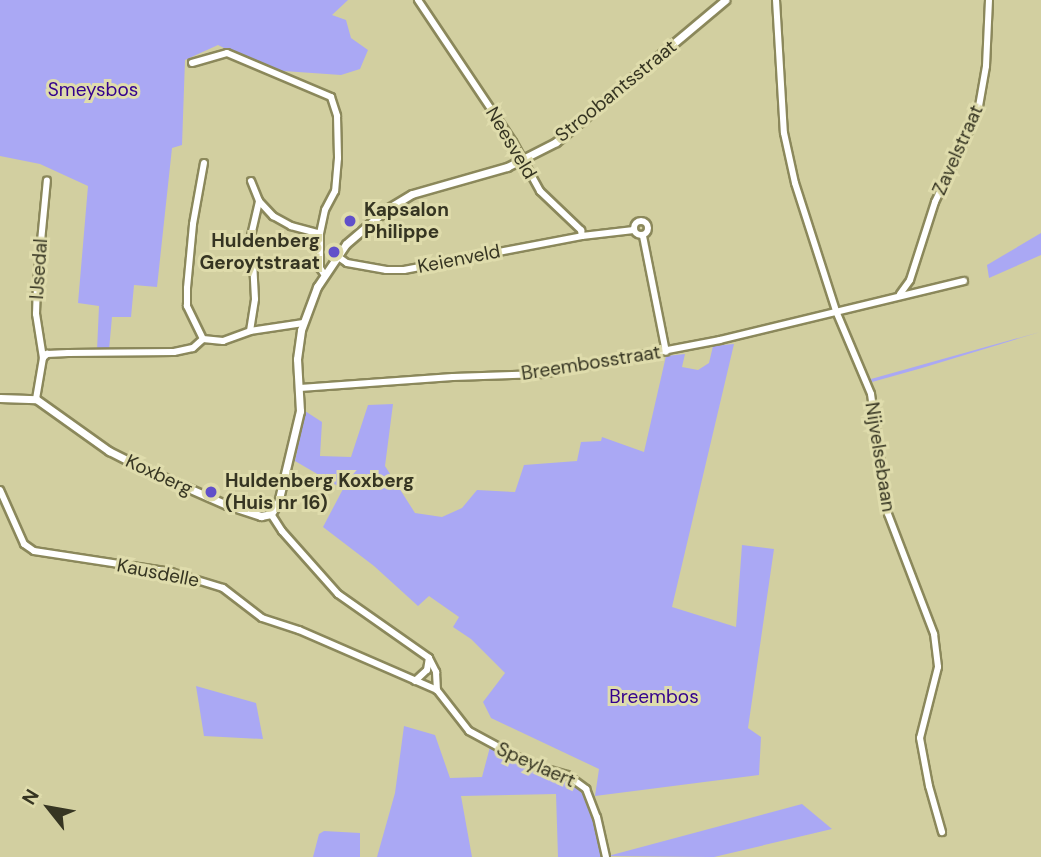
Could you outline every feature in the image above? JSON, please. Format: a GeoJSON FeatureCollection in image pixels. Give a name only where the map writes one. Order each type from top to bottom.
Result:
{"type":"FeatureCollection","features":[{"type":"Feature","properties":{"kind":"street","name":"Neesveld"},"geometry":{"type":"LineString","coordinates":[[418,0],[523,160],[540,191],[581,230],[582,236]]}},
{"type":"Feature","properties":{"kind":"street","name":"Stroobantsstraat"},"geometry":{"type":"LineString","coordinates":[[324,274],[337,256],[371,222],[412,194],[523,160],[578,126],[725,0]]}},
{"type":"Feature","properties":{"kind":"street","name":"Nijvelsebaan"},"geometry":{"type":"LineString","coordinates":[[776,0],[784,133],[795,183],[836,312],[871,394],[888,514],[934,634],[937,667],[920,738],[929,786],[942,832]]}},
{"type":"Feature","properties":{"kind":"street","name":"Zavelstraat"},"geometry":{"type":"LineString","coordinates":[[900,294],[910,280],[935,202],[978,112],[986,66],[989,0]]}},
{"type":"Feature","properties":{"kind":"street"},"geometry":{"type":"LineString","coordinates":[[192,63],[227,53],[331,97],[338,116],[336,183],[334,197],[322,220],[320,234],[320,268],[324,274],[303,323],[297,350],[300,388],[298,425],[276,508],[271,514],[282,531],[338,594],[429,658],[427,670],[415,681],[438,690]]}},
{"type":"Feature","properties":{"kind":"street"},"geometry":{"type":"LineString","coordinates":[[203,339],[187,306],[187,288],[193,224],[204,163]]}},
{"type":"Feature","properties":{"kind":"street","name":"IJsedal"},"geometry":{"type":"LineString","coordinates":[[36,399],[43,358],[36,314],[47,180]]}},
{"type":"Feature","properties":{"kind":"street"},"geometry":{"type":"LineString","coordinates":[[251,181],[259,201],[272,216]]}},
{"type":"Feature","properties":{"kind":"street"},"geometry":{"type":"LineString","coordinates":[[251,236],[259,201]]}},
{"type":"Feature","properties":{"kind":"street"},"geometry":{"type":"LineString","coordinates":[[255,214],[272,216],[291,226],[320,234]]}},
{"type":"Feature","properties":{"kind":"street"},"geometry":{"type":"LineString","coordinates":[[634,230],[635,223],[646,223],[649,229],[643,236]]}},
{"type":"Feature","properties":{"kind":"street"},"geometry":{"type":"LineString","coordinates":[[582,236],[634,230],[643,236],[666,352]]}},
{"type":"Feature","properties":{"kind":"street","name":"Keienveld"},"geometry":{"type":"LineString","coordinates":[[337,256],[347,263],[386,270],[404,270],[582,236]]}},
{"type":"Feature","properties":{"kind":"street"},"geometry":{"type":"LineString","coordinates":[[250,331],[255,299],[253,266]]}},
{"type":"Feature","properties":{"kind":"street"},"geometry":{"type":"LineString","coordinates":[[836,312],[900,294],[964,281]]}},
{"type":"Feature","properties":{"kind":"street","name":"Breembosstraat"},"geometry":{"type":"LineString","coordinates":[[300,388],[453,377],[542,374],[666,352],[827,317],[836,312]]}},
{"type":"Feature","properties":{"kind":"street"},"geometry":{"type":"LineString","coordinates":[[43,358],[47,354],[68,353],[174,352],[192,348],[203,339],[223,341],[250,331],[303,323]]}},
{"type":"Feature","properties":{"kind":"street","name":"Koxberg"},"geometry":{"type":"LineString","coordinates":[[0,398],[21,396],[36,399],[109,452],[138,467],[227,505],[261,516],[271,514]]}},
{"type":"Feature","properties":{"kind":"street","name":"Kausdelle"},"geometry":{"type":"LineString","coordinates":[[0,489],[24,544],[34,551],[171,572],[212,584],[227,590],[262,618],[299,630],[415,681]]}},
{"type":"Feature","properties":{"kind":"street","name":"Speylaert"},"geometry":{"type":"LineString","coordinates":[[429,658],[436,672],[438,690],[475,736],[532,765],[567,775],[586,789],[597,817],[606,857]]}},
{"type":"Feature","properties":{"kind":"green space","name":"Smeysbos"},"geometry":{"type":"Polygon","coordinates":[[[0,0],[348,0],[332,15],[346,20],[351,38],[368,50],[360,69],[341,75],[269,70],[218,45],[185,60],[182,145],[172,148],[157,287],[134,285],[131,317],[112,317],[109,350],[97,350],[99,306],[78,303],[88,186],[40,164],[0,156],[0,0]]]}},
{"type":"Feature","properties":{"kind":"green space"},"geometry":{"type":"Polygon","coordinates":[[[1041,233],[1041,255],[989,278],[987,265],[1041,233]]]}},
{"type":"Feature","properties":{"kind":"green space"},"geometry":{"type":"Polygon","coordinates":[[[1040,332],[872,382],[871,379],[1040,332]]]}},
{"type":"Feature","properties":{"kind":"green space","name":"Breembos"},"geometry":{"type":"Polygon","coordinates":[[[734,344],[672,607],[736,627],[742,545],[774,549],[748,728],[761,737],[759,775],[595,796],[599,769],[491,718],[483,702],[505,673],[471,639],[453,627],[459,617],[429,596],[418,606],[374,566],[323,527],[343,489],[295,461],[305,411],[322,422],[320,456],[351,457],[368,405],[393,404],[385,466],[415,513],[442,517],[462,508],[477,490],[515,492],[524,465],[577,461],[581,442],[601,441],[602,437],[644,452],[666,356],[685,354],[682,367],[698,370],[709,363],[713,346],[734,344]]]}},
{"type":"Feature","properties":{"kind":"green space"},"geometry":{"type":"Polygon","coordinates":[[[196,686],[256,703],[263,739],[204,736],[196,686]]]}},
{"type":"Feature","properties":{"kind":"green space"},"geometry":{"type":"Polygon","coordinates":[[[404,726],[435,735],[450,778],[482,777],[490,747],[518,763],[577,786],[591,807],[602,857],[558,857],[556,794],[461,796],[472,857],[377,857],[395,793],[404,726]]]}},
{"type":"Feature","properties":{"kind":"green space"},"geometry":{"type":"Polygon","coordinates":[[[802,804],[832,829],[714,857],[608,856],[802,804]]]}},
{"type":"Feature","properties":{"kind":"green space"},"geometry":{"type":"Polygon","coordinates":[[[324,831],[360,833],[360,857],[313,857],[319,834],[324,831]]]}},
{"type":"Feature","properties":{"kind":"place","name":"Kapsalon Philippe"},"geometry":{"type":"Point","coordinates":[350,221]}},
{"type":"Feature","properties":{"kind":"place","name":"Huldenberg Geroytstraat"},"geometry":{"type":"Point","coordinates":[334,252]}},
{"type":"Feature","properties":{"kind":"place","name":"Huldenberg Koxberg (Huis nr 16)"},"geometry":{"type":"Point","coordinates":[211,492]}}]}
